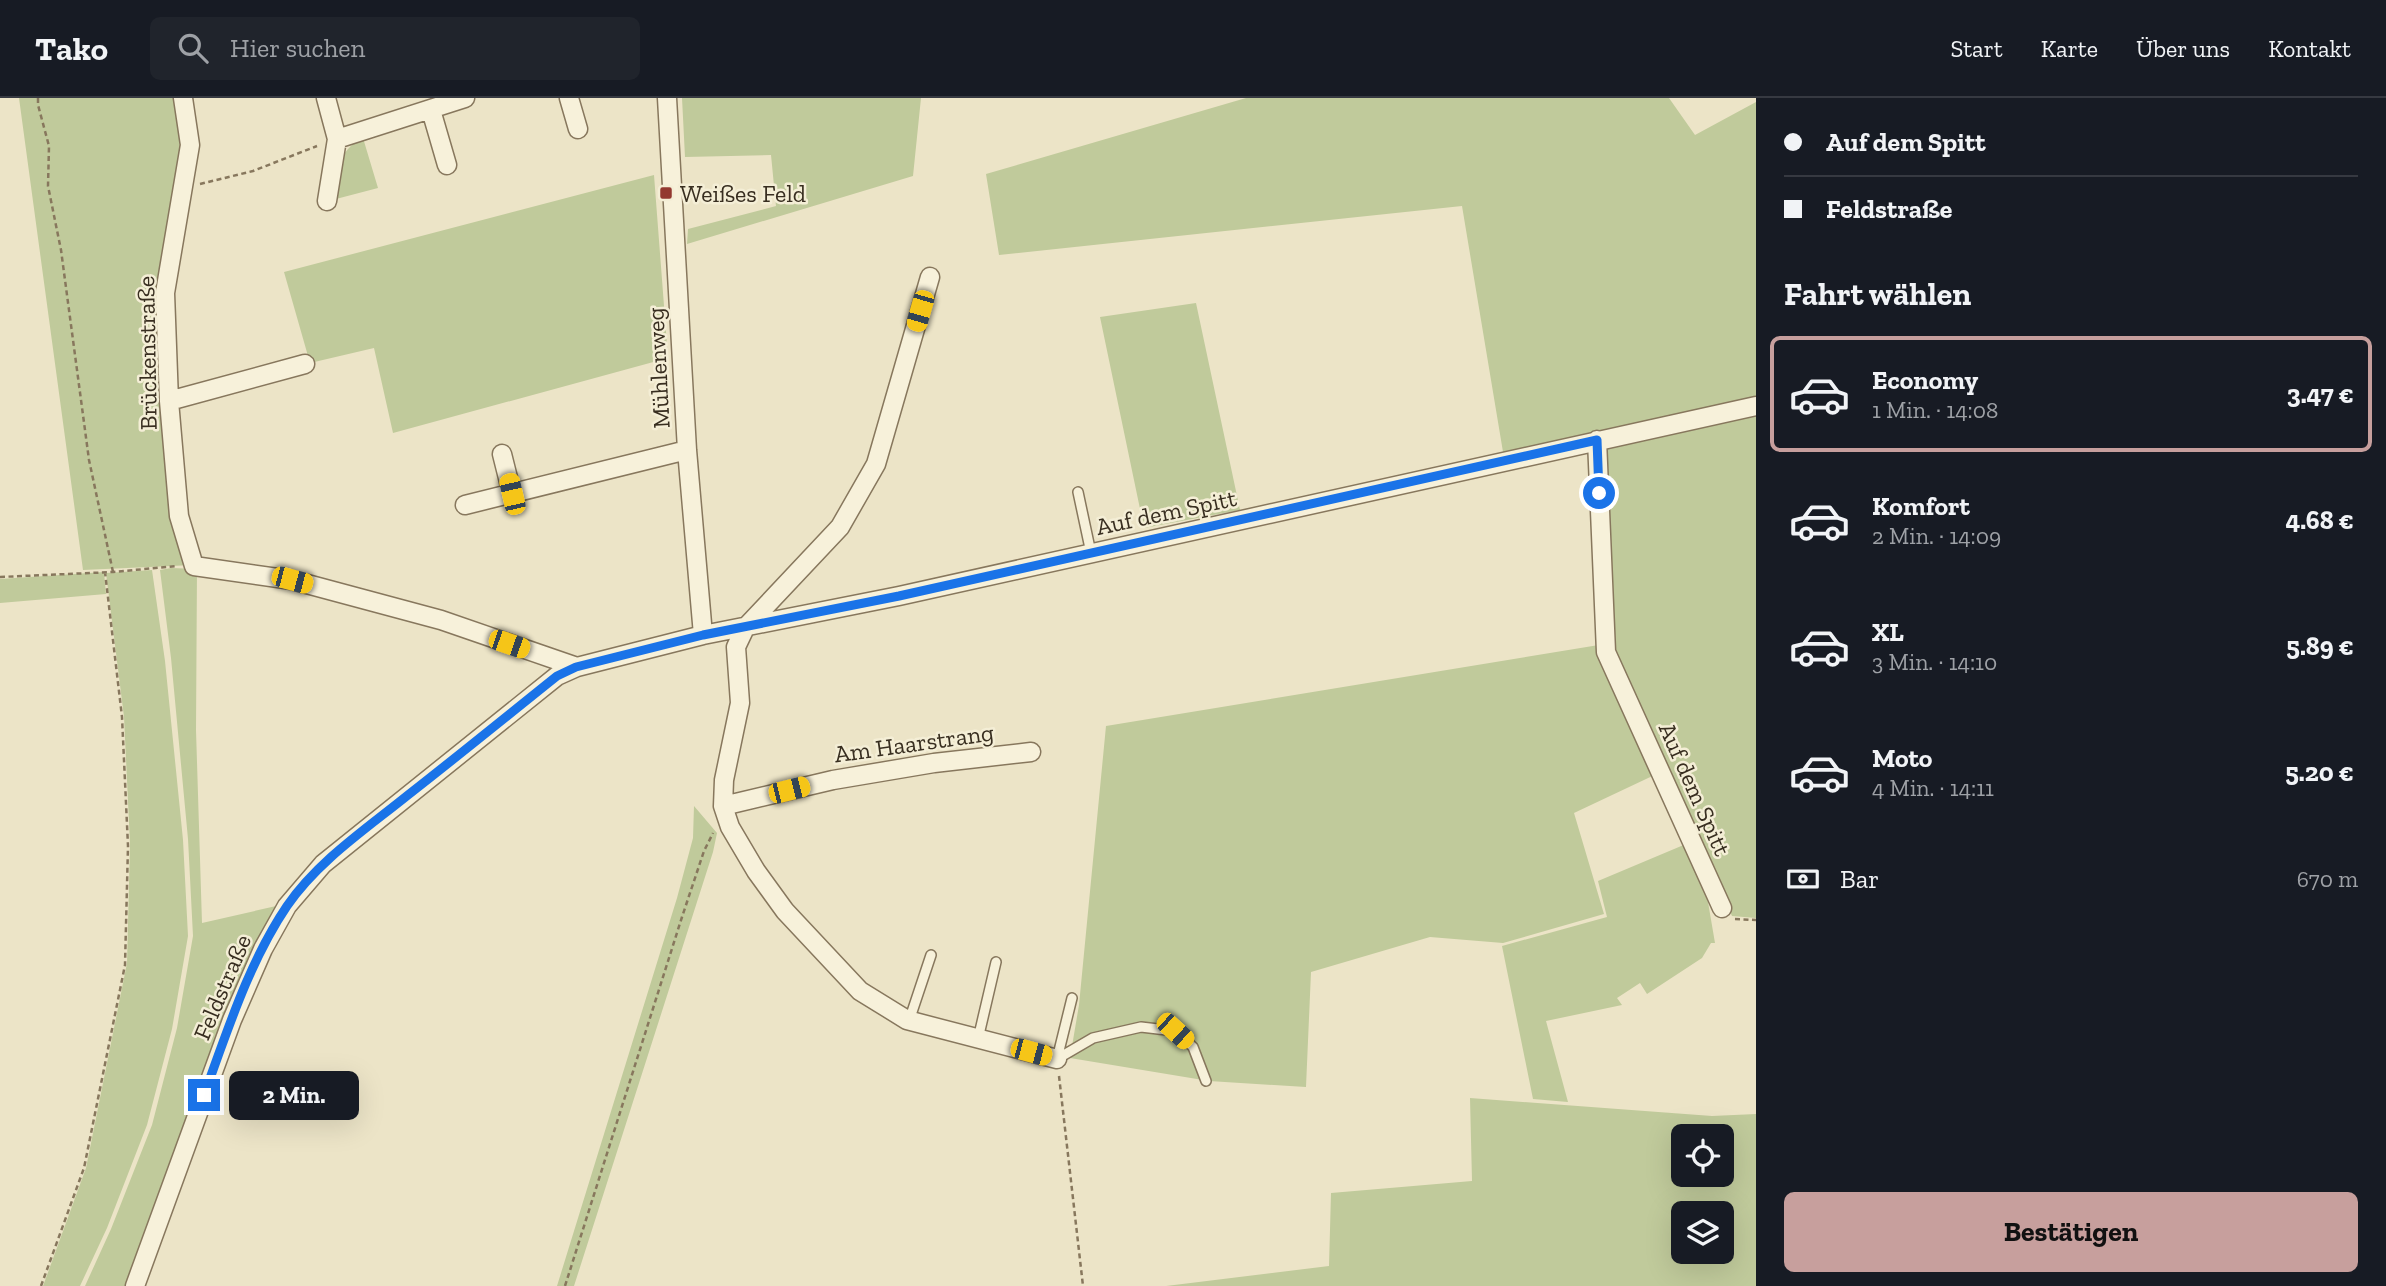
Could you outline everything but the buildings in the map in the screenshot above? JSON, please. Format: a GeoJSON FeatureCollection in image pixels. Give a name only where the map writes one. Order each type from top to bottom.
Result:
{"type":"FeatureCollection","features":[{"type":"Feature","properties":{"kind":"street","name":"Brückenstraße"},"geometry":{"type":"LineString","coordinates":[[183,98],[190,145],[165,293],[169,401],[179,516],[194,566],[292,580],[441,621],[576,667]]}},
{"type":"Feature","properties":{"kind":"street"},"geometry":{"type":"LineString","coordinates":[[326,98],[337,139],[327,201]]}},
{"type":"Feature","properties":{"kind":"street"},"geometry":{"type":"LineString","coordinates":[[337,139],[465,98]]}},
{"type":"Feature","properties":{"kind":"street"},"geometry":{"type":"LineString","coordinates":[[569,98],[578,129]]}},
{"type":"Feature","properties":{"kind":"street","name":"Mühlenweg"},"geometry":{"type":"LineString","coordinates":[[667,98],[687,450],[703,635]]}},
{"type":"Feature","properties":{"kind":"street"},"geometry":{"type":"LineString","coordinates":[[431,110],[447,165]]}},
{"type":"Feature","properties":{"kind":"street"},"geometry":{"type":"LineString","coordinates":[[930,277],[876,464],[841,527],[745,628],[736,647],[740,703],[724,780],[723,809],[756,871],[785,911],[860,991],[909,1021],[1057,1059]]}},
{"type":"Feature","properties":{"kind":"street"},"geometry":{"type":"LineString","coordinates":[[169,401],[304,364]]}},
{"type":"Feature","properties":{"kind":"street","name":"Auf dem Spitt"},"geometry":{"type":"LineString","coordinates":[[576,667],[703,635],[1091,553],[1756,405]]}},
{"type":"Feature","properties":{"kind":"street","name":"Auf dem Spitt"},"geometry":{"type":"LineString","coordinates":[[1597,440],[1606,652],[1722,908]]}},
{"type":"Feature","properties":{"kind":"street"},"geometry":{"type":"LineString","coordinates":[[465,505],[687,450]]}},
{"type":"Feature","properties":{"kind":"street"},"geometry":{"type":"LineString","coordinates":[[502,454],[512,494]]}},
{"type":"Feature","properties":{"kind":"street","name":"Feldstraße"},"geometry":{"type":"LineString","coordinates":[[135,1286],[232,1020],[263,949],[287,906],[333,856],[557,676],[576,667]]}},
{"type":"Feature","properties":{"kind":"street","name":"Am Haarstrang"},"geometry":{"type":"LineString","coordinates":[[723,809],[833,780],[934,763],[1031,752]]}},
{"type":"Feature","properties":{"kind":"lane"},"geometry":{"type":"LineString","coordinates":[[1078,492],[1091,553]]}},
{"type":"Feature","properties":{"kind":"lane"},"geometry":{"type":"LineString","coordinates":[[909,1021],[931,956]]}},
{"type":"Feature","properties":{"kind":"lane"},"geometry":{"type":"LineString","coordinates":[[978,1039],[996,962]]}},
{"type":"Feature","properties":{"kind":"lane"},"geometry":{"type":"LineString","coordinates":[[1057,1059],[1072,998]]}},
{"type":"Feature","properties":{"kind":"lane"},"geometry":{"type":"LineString","coordinates":[[1057,1059],[1093,1038],[1140,1027],[1175,1031],[1193,1047],[1206,1081]]}},
{"type":"Feature","properties":{"kind":"path"},"geometry":{"type":"LineString","coordinates":[[38,98],[49,146],[48,186],[61,250],[89,460],[113,572]]}},
{"type":"Feature","properties":{"kind":"path"},"geometry":{"type":"LineString","coordinates":[[183,188],[253,171],[337,139]]}},
{"type":"Feature","properties":{"kind":"path"},"geometry":{"type":"LineString","coordinates":[[0,577],[113,572],[171,566]]}},
{"type":"Feature","properties":{"kind":"path"},"geometry":{"type":"LineString","coordinates":[[41,1286],[84,1168],[125,965],[128,846],[122,717],[105,572]]}},
{"type":"Feature","properties":{"kind":"path"},"geometry":{"type":"LineString","coordinates":[[565,1286],[686,904],[704,851],[723,809]]}},
{"type":"Feature","properties":{"kind":"path"},"geometry":{"type":"LineString","coordinates":[[1057,1059],[1083,1286]]}},
{"type":"Feature","properties":{"kind":"green space"},"geometry":{"type":"Polygon","coordinates":[[[19,98],[180,98],[187,144],[161,293],[193,565],[83,570],[19,98]]]}},
{"type":"Feature","properties":{"kind":"green space"},"geometry":{"type":"Polygon","coordinates":[[[682,98],[921,98],[913,176],[687,244],[688,229],[776,206],[771,155],[685,157],[682,98]]]}},
{"type":"Feature","properties":{"kind":"green space"},"geometry":{"type":"Polygon","coordinates":[[[1246,98],[1669,98],[1695,135],[1756,102],[1756,401],[1504,458],[1462,206],[999,255],[986,174],[1246,98]]]}},
{"type":"Feature","properties":{"kind":"green space"},"geometry":{"type":"Polygon","coordinates":[[[363,138],[378,188],[336,199],[338,172],[343,156],[363,138]]]}},
{"type":"Feature","properties":{"kind":"green space"},"geometry":{"type":"Polygon","coordinates":[[[654,175],[668,358],[393,433],[374,348],[310,363],[284,272],[654,175]]]}},
{"type":"Feature","properties":{"kind":"green space"},"geometry":{"type":"Polygon","coordinates":[[[1196,303],[1240,510],[1144,528],[1100,317],[1196,303]]]}},
{"type":"Feature","properties":{"kind":"green space"},"geometry":{"type":"Polygon","coordinates":[[[1756,411],[1756,918],[1732,916],[1663,771],[1574,813],[1604,914],[1503,943],[1430,937],[1311,972],[1306,1087],[1209,1081],[1070,1058],[1079,1005],[1106,726],[1611,643],[1603,444],[1756,411]]]}},
{"type":"Feature","properties":{"kind":"green space"},"geometry":{"type":"Polygon","coordinates":[[[197,569],[196,730],[202,923],[285,904],[131,1286],[85,1286],[111,1229],[152,1125],[177,1028],[193,936],[188,839],[160,570],[197,569]]]}},
{"type":"Feature","properties":{"kind":"green space"},"geometry":{"type":"Polygon","coordinates":[[[152,570],[165,661],[183,840],[188,936],[172,1029],[147,1125],[107,1228],[80,1286],[43,1286],[86,1168],[127,963],[130,844],[124,717],[106,573],[152,570]]]}},
{"type":"Feature","properties":{"kind":"green space"},"geometry":{"type":"Polygon","coordinates":[[[104,572],[106,594],[0,603],[0,579],[104,572]]]}},
{"type":"Feature","properties":{"kind":"green space"},"geometry":{"type":"Polygon","coordinates":[[[694,806],[717,833],[713,852],[574,1286],[557,1286],[677,898],[693,838],[694,806]]]}},
{"type":"Feature","properties":{"kind":"green space"},"geometry":{"type":"Polygon","coordinates":[[[1686,844],[1708,902],[1715,943],[1711,943],[1702,958],[1647,994],[1640,983],[1617,998],[1622,1005],[1546,1021],[1568,1102],[1533,1099],[1502,946],[1607,917],[1598,881],[1686,844]]]}},
{"type":"Feature","properties":{"kind":"green space"},"geometry":{"type":"Polygon","coordinates":[[[1470,1098],[1712,1116],[1756,1114],[1756,1286],[1166,1286],[1329,1266],[1331,1193],[1472,1181],[1470,1098]]]}},
{"type":"Feature","properties":{"kind":"place","name":"Weißes Feld"},"geometry":{"type":"Point","coordinates":[666,193]}},
{"type":"Feature","properties":{"kind":"route"},"geometry":{"type":"LineString","coordinates":[[204,1095],[232,1020],[263,949],[287,906],[323,864],[557,676],[576,667],[703,635],[899,596],[1597,440],[1599,493]]}}]}
